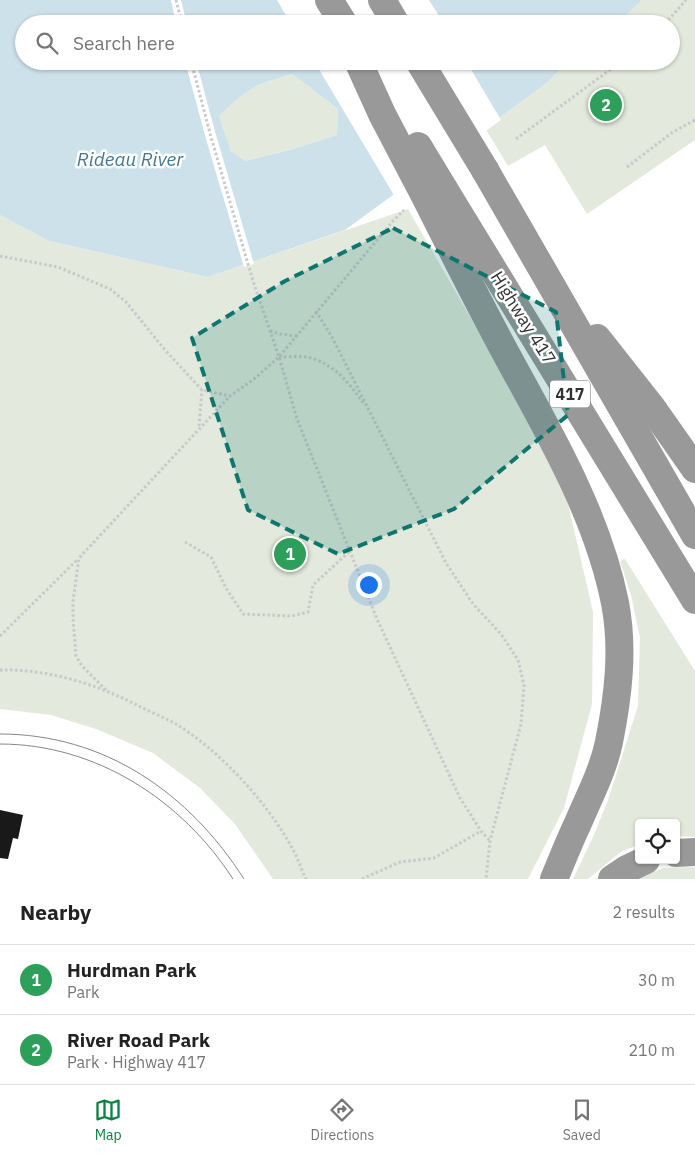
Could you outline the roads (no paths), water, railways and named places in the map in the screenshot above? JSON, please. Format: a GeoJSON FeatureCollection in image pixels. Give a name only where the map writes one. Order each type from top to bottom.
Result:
{"type":"FeatureCollection","features":[{"type":"Feature","properties":{"kind":"highway"},"geometry":{"type":"LineString","coordinates":[[382,0],[391,15]]}},
{"type":"Feature","properties":{"kind":"highway"},"geometry":{"type":"LineString","coordinates":[[362,70],[425,200],[548,431],[583,502],[609,578],[615,605],[620,656],[616,701],[609,744],[595,786],[554,879]]}},
{"type":"Feature","properties":{"kind":"highway","name":"Highway 417"},"geometry":{"type":"LineString","coordinates":[[370,70],[425,200],[695,600]]}},
{"type":"Feature","properties":{"kind":"highway","name":"417"},"geometry":{"type":"LineString","coordinates":[[424,70],[485,170],[695,535]]}},
{"type":"Feature","properties":{"kind":"highway"},"geometry":{"type":"LineString","coordinates":[[511,215],[598,339],[652,408],[695,469]]}},
{"type":"Feature","properties":{"kind":"highway"},"geometry":{"type":"LineString","coordinates":[[680,853],[695,852]]}},
{"type":"Feature","properties":{"kind":"highway"},"geometry":{"type":"LineString","coordinates":[[612,879],[638,864]]}},
{"type":"Feature","properties":{"kind":"water","name":"Rideau River"},"geometry":{"type":"Polygon","coordinates":[[[0,0],[642,0],[626,15],[15,15],[15,70],[560,70],[548,82],[345,230],[208,277],[49,241],[0,215],[0,0]],[[292,74],[260,84],[241,96],[219,116],[231,151],[245,161],[293,149],[337,135],[338,109],[292,74]]]}},
{"type":"Feature","properties":{"kind":"tram line"},"geometry":{"type":"LineString","coordinates":[[0,734],[38,737],[75,745],[109,757],[141,774],[170,795],[197,820],[222,848],[244,879]]}},
{"type":"Feature","properties":{"kind":"tram line"},"geometry":{"type":"LineString","coordinates":[[0,744],[35,747],[70,754],[102,766],[133,782],[162,802],[189,825],[233,879]]}},
{"type":"Feature","properties":{"kind":"place","name":"River Road Park"},"geometry":{"type":"Point","coordinates":[606,105]}},
{"type":"Feature","properties":{"kind":"place","name":"Hurdman Park"},"geometry":{"type":"Point","coordinates":[290,554]}}]}
